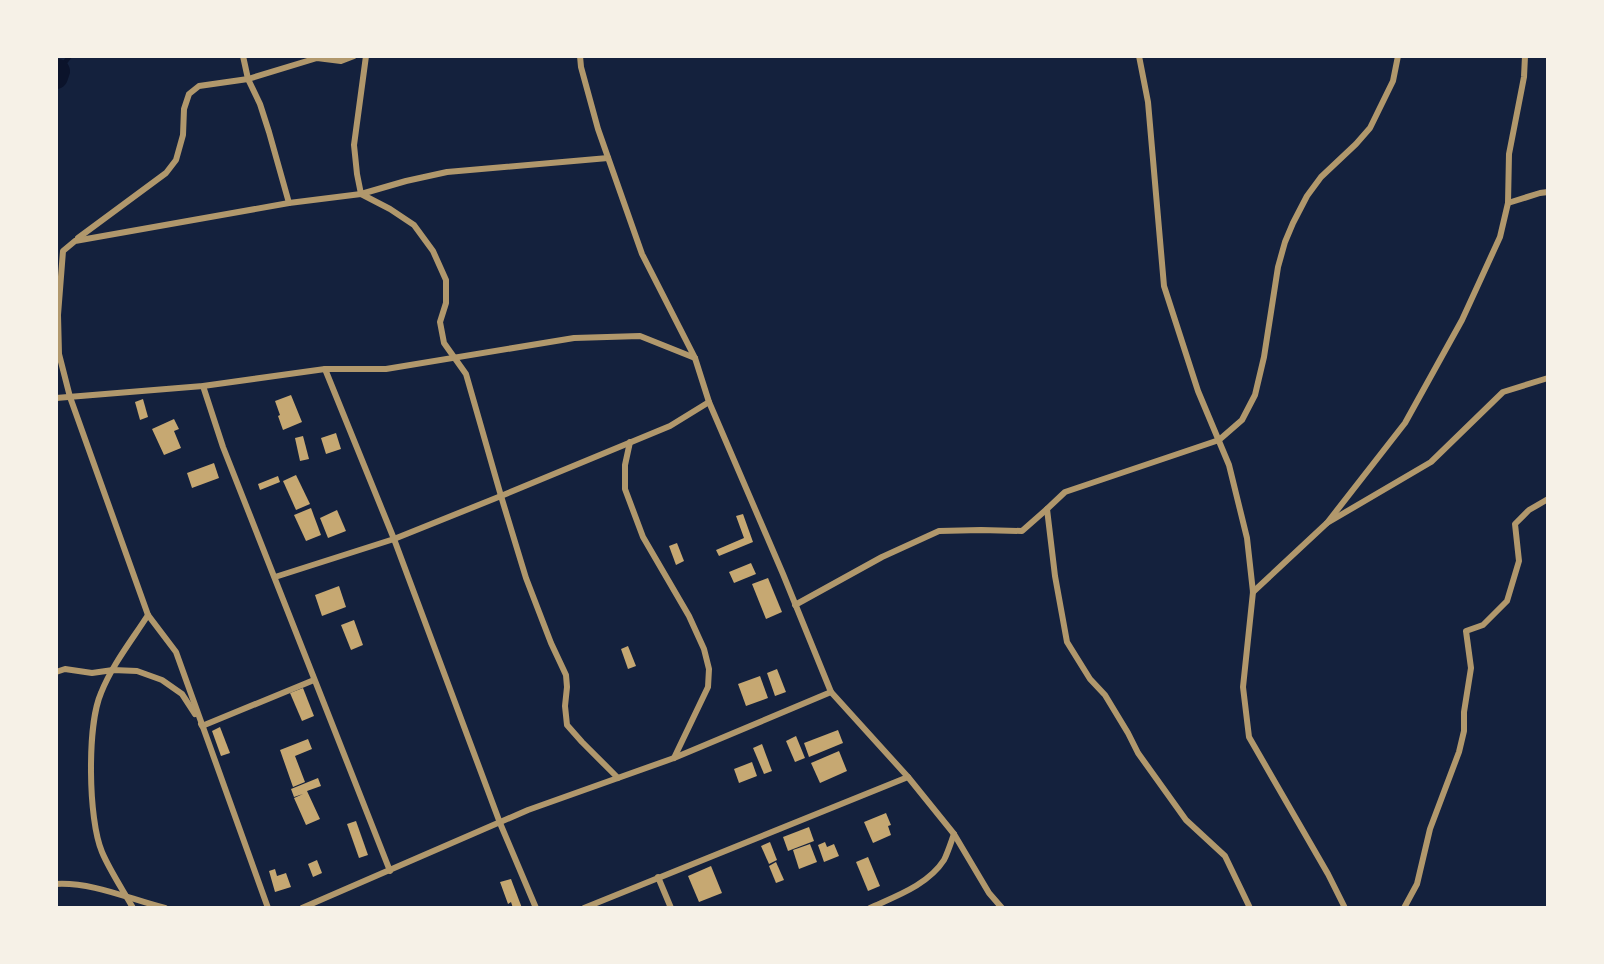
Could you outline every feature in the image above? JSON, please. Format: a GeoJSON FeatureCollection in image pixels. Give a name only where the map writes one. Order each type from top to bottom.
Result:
{"type":"FeatureCollection","features":[{"type":"Feature","properties":{"kind":"street"},"geometry":{"type":"LineString","coordinates":[[243,56],[248,79],[269,132],[289,203]]}},
{"type":"Feature","properties":{"kind":"street"},"geometry":{"type":"LineString","coordinates":[[268,908],[176,652],[148,615],[70,397],[59,354],[58,316],[63,251],[171,167],[176,160],[183,135],[184,109],[189,94],[199,86],[248,79],[317,58],[341,61],[354,56]]}},
{"type":"Feature","properties":{"kind":"street"},"geometry":{"type":"LineString","coordinates":[[361,194],[354,145],[366,56]]}},
{"type":"Feature","properties":{"kind":"street"},"geometry":{"type":"LineString","coordinates":[[580,56],[598,129],[642,254],[695,358],[709,402],[831,692],[908,777],[954,834],[989,893],[1002,908]]}},
{"type":"Feature","properties":{"kind":"street"},"geometry":{"type":"LineString","coordinates":[[1139,56],[1147,102],[1164,286],[1198,391],[1229,465],[1247,538],[1253,592],[1243,687],[1249,737],[1345,908]]}},
{"type":"Feature","properties":{"kind":"street"},"geometry":{"type":"LineString","coordinates":[[794,605],[882,557],[939,531],[1022,531],[1065,492],[1219,440],[1242,421],[1255,395],[1264,357],[1278,267],[1293,223],[1321,177],[1370,128],[1393,81],[1398,56]]}},
{"type":"Feature","properties":{"kind":"street"},"geometry":{"type":"LineString","coordinates":[[1253,592],[1327,523],[1405,423],[1462,320],[1500,237],[1508,203],[1509,154],[1524,77],[1525,56]]}},
{"type":"Feature","properties":{"kind":"street"},"geometry":{"type":"LineString","coordinates":[[75,241],[289,203],[361,194],[447,172],[608,158]]}},
{"type":"Feature","properties":{"kind":"street"},"geometry":{"type":"LineString","coordinates":[[1508,203],[1548,192]]}},
{"type":"Feature","properties":{"kind":"street"},"geometry":{"type":"LineString","coordinates":[[361,194],[390,208],[414,225],[433,251],[446,280],[446,303],[440,322],[444,343],[466,374],[526,578],[566,674],[567,725],[618,778]]}},
{"type":"Feature","properties":{"kind":"street"},"geometry":{"type":"LineString","coordinates":[[56,398],[203,386],[325,369],[386,369],[574,338],[640,336],[695,358]]}},
{"type":"Feature","properties":{"kind":"street"},"geometry":{"type":"LineString","coordinates":[[325,369],[394,539],[500,823],[536,908]]}},
{"type":"Feature","properties":{"kind":"street"},"geometry":{"type":"LineString","coordinates":[[1327,523],[1431,462],[1503,393],[1548,378]]}},
{"type":"Feature","properties":{"kind":"street"},"geometry":{"type":"LineString","coordinates":[[203,386],[223,447],[390,871]]}},
{"type":"Feature","properties":{"kind":"street"},"geometry":{"type":"LineString","coordinates":[[275,577],[394,539],[631,443],[670,426],[709,402]]}},
{"type":"Feature","properties":{"kind":"street"},"geometry":{"type":"LineString","coordinates":[[631,443],[625,465],[625,489],[643,537],[688,616],[704,649],[709,668],[708,687],[674,758]]}},
{"type":"Feature","properties":{"kind":"street"},"geometry":{"type":"LineString","coordinates":[[1404,908],[1417,884],[1430,830],[1464,731],[1471,668],[1465,631],[1483,625],[1507,601],[1519,561],[1515,524],[1529,510],[1548,499]]}},
{"type":"Feature","properties":{"kind":"street"},"geometry":{"type":"LineString","coordinates":[[1047,509],[1067,642],[1084,670],[1105,695],[1138,753],[1186,820],[1225,856],[1250,908]]}},
{"type":"Feature","properties":{"kind":"street"},"geometry":{"type":"LineString","coordinates":[[133,908],[101,851],[93,811],[92,737],[95,710],[101,692],[148,615]]}},
{"type":"Feature","properties":{"kind":"street"},"geometry":{"type":"LineString","coordinates":[[56,672],[65,669],[92,673],[137,671],[162,680],[182,694],[202,726]]}},
{"type":"Feature","properties":{"kind":"street"},"geometry":{"type":"LineString","coordinates":[[202,726],[314,680]]}},
{"type":"Feature","properties":{"kind":"street"},"geometry":{"type":"LineString","coordinates":[[302,908],[528,810],[674,758],[831,692]]}},
{"type":"Feature","properties":{"kind":"street"},"geometry":{"type":"LineString","coordinates":[[584,908],[908,777]]}},
{"type":"Feature","properties":{"kind":"street"},"geometry":{"type":"LineString","coordinates":[[870,908],[908,891],[929,876],[943,860],[954,834]]}},
{"type":"Feature","properties":{"kind":"street"},"geometry":{"type":"LineString","coordinates":[[658,877],[671,908]]}},
{"type":"Feature","properties":{"kind":"street"},"geometry":{"type":"LineString","coordinates":[[56,884],[71,883],[126,895],[165,908]]}},
{"type":"Feature","properties":{"kind":"building"},"geometry":{"type":"Polygon","coordinates":[[[291,395],[302,422],[283,430],[275,401],[291,395]]]}},
{"type":"Feature","properties":{"kind":"building"},"geometry":{"type":"Polygon","coordinates":[[[143,399],[148,417],[140,420],[135,402],[143,399]]]}},
{"type":"Feature","properties":{"kind":"building"},"geometry":{"type":"Polygon","coordinates":[[[174,419],[179,429],[174,431],[181,448],[164,455],[152,429],[174,419]]]}},
{"type":"Feature","properties":{"kind":"building"},"geometry":{"type":"Polygon","coordinates":[[[336,433],[341,449],[326,454],[321,438],[336,433]]]}},
{"type":"Feature","properties":{"kind":"building"},"geometry":{"type":"Polygon","coordinates":[[[303,436],[309,459],[300,461],[295,438],[303,436]]]}},
{"type":"Feature","properties":{"kind":"building"},"geometry":{"type":"Polygon","coordinates":[[[214,463],[219,478],[192,488],[187,473],[214,463]]]}},
{"type":"Feature","properties":{"kind":"building"},"geometry":{"type":"Polygon","coordinates":[[[296,475],[310,504],[296,510],[283,481],[296,475]]]}},
{"type":"Feature","properties":{"kind":"building"},"geometry":{"type":"Polygon","coordinates":[[[278,476],[280,482],[260,490],[258,484],[278,476]]]}},
{"type":"Feature","properties":{"kind":"building"},"geometry":{"type":"Polygon","coordinates":[[[311,508],[321,535],[306,541],[294,515],[311,508]]]}},
{"type":"Feature","properties":{"kind":"building"},"geometry":{"type":"Polygon","coordinates":[[[337,510],[346,531],[328,538],[320,518],[337,510]]]}},
{"type":"Feature","properties":{"kind":"building"},"geometry":{"type":"Polygon","coordinates":[[[743,514],[753,542],[719,556],[716,550],[744,538],[736,516],[743,514]]]}},
{"type":"Feature","properties":{"kind":"building"},"geometry":{"type":"Polygon","coordinates":[[[677,543],[684,561],[676,565],[669,546],[677,543]]]}},
{"type":"Feature","properties":{"kind":"building"},"geometry":{"type":"Polygon","coordinates":[[[751,563],[756,574],[734,583],[729,572],[751,563]]]}},
{"type":"Feature","properties":{"kind":"building"},"geometry":{"type":"Polygon","coordinates":[[[768,578],[782,612],[766,619],[752,584],[768,578]]]}},
{"type":"Feature","properties":{"kind":"building"},"geometry":{"type":"Polygon","coordinates":[[[339,586],[346,607],[322,616],[315,595],[339,586]]]}},
{"type":"Feature","properties":{"kind":"building"},"geometry":{"type":"Polygon","coordinates":[[[354,620],[363,645],[351,650],[341,625],[354,620]]]}},
{"type":"Feature","properties":{"kind":"building"},"geometry":{"type":"Polygon","coordinates":[[[628,646],[636,666],[628,669],[621,649],[628,646]]]}},
{"type":"Feature","properties":{"kind":"building"},"geometry":{"type":"Polygon","coordinates":[[[777,669],[786,692],[775,696],[767,673],[777,669]]]}},
{"type":"Feature","properties":{"kind":"building"},"geometry":{"type":"Polygon","coordinates":[[[760,676],[768,698],[746,706],[738,684],[760,676]]]}},
{"type":"Feature","properties":{"kind":"building"},"geometry":{"type":"Polygon","coordinates":[[[303,688],[314,716],[302,721],[290,693],[303,688]]]}},
{"type":"Feature","properties":{"kind":"building"},"geometry":{"type":"Polygon","coordinates":[[[220,727],[230,753],[221,756],[212,731],[220,727]]]}},
{"type":"Feature","properties":{"kind":"building"},"geometry":{"type":"Polygon","coordinates":[[[838,730],[843,743],[809,757],[804,743],[838,730]]]}},
{"type":"Feature","properties":{"kind":"building"},"geometry":{"type":"Polygon","coordinates":[[[796,736],[805,758],[795,762],[786,741],[796,736]]]}},
{"type":"Feature","properties":{"kind":"building"},"geometry":{"type":"Polygon","coordinates":[[[308,739],[312,749],[295,756],[305,782],[293,787],[280,750],[308,739]]]}},
{"type":"Feature","properties":{"kind":"building"},"geometry":{"type":"Polygon","coordinates":[[[762,744],[772,771],[764,774],[753,748],[762,744]]]}},
{"type":"Feature","properties":{"kind":"building"},"geometry":{"type":"Polygon","coordinates":[[[839,751],[847,771],[820,783],[811,763],[839,751]]]}},
{"type":"Feature","properties":{"kind":"building"},"geometry":{"type":"Polygon","coordinates":[[[752,762],[757,776],[739,783],[734,769],[752,762]]]}},
{"type":"Feature","properties":{"kind":"building"},"geometry":{"type":"Polygon","coordinates":[[[318,778],[321,786],[307,791],[320,819],[306,825],[294,798],[303,794],[294,797],[291,789],[318,778]]]}},
{"type":"Feature","properties":{"kind":"building"},"geometry":{"type":"Polygon","coordinates":[[[886,813],[891,825],[888,826],[891,835],[873,843],[864,822],[886,813]]]}},
{"type":"Feature","properties":{"kind":"building"},"geometry":{"type":"Polygon","coordinates":[[[356,821],[368,855],[359,858],[347,824],[356,821]]]}},
{"type":"Feature","properties":{"kind":"building"},"geometry":{"type":"Polygon","coordinates":[[[809,827],[814,841],[788,851],[783,837],[809,827]]]}},
{"type":"Feature","properties":{"kind":"building"},"geometry":{"type":"Polygon","coordinates":[[[770,842],[777,860],[769,864],[761,846],[770,842]]]}},
{"type":"Feature","properties":{"kind":"building"},"geometry":{"type":"Polygon","coordinates":[[[825,842],[827,847],[834,844],[839,856],[824,862],[818,845],[825,842]]]}},
{"type":"Feature","properties":{"kind":"building"},"geometry":{"type":"Polygon","coordinates":[[[810,844],[817,862],[799,869],[793,850],[810,844]]]}},
{"type":"Feature","properties":{"kind":"building"},"geometry":{"type":"Polygon","coordinates":[[[868,857],[880,886],[868,891],[856,862],[868,857]]]}},
{"type":"Feature","properties":{"kind":"building"},"geometry":{"type":"Polygon","coordinates":[[[317,860],[322,873],[313,877],[308,864],[317,860]]]}},
{"type":"Feature","properties":{"kind":"building"},"geometry":{"type":"Polygon","coordinates":[[[776,862],[784,880],[776,883],[769,866],[776,862]]]}},
{"type":"Feature","properties":{"kind":"building"},"geometry":{"type":"Polygon","coordinates":[[[711,866],[722,893],[699,902],[688,876],[711,866]]]}},
{"type":"Feature","properties":{"kind":"building"},"geometry":{"type":"Polygon","coordinates":[[[275,869],[277,876],[286,873],[291,887],[275,892],[269,871],[275,869]]]}},
{"type":"Feature","properties":{"kind":"building"},"geometry":{"type":"Polygon","coordinates":[[[511,879],[522,908],[513,908],[511,902],[508,904],[500,882],[511,879]]]}},
{"type":"Feature","properties":{"kind":"waterway"},"geometry":{"type":"LineString","coordinates":[[58,71],[70,56]]}},
{"type":"Feature","properties":{"kind":"waterway"},"geometry":{"type":"LineString","coordinates":[[56,77],[58,71]]}}]}
